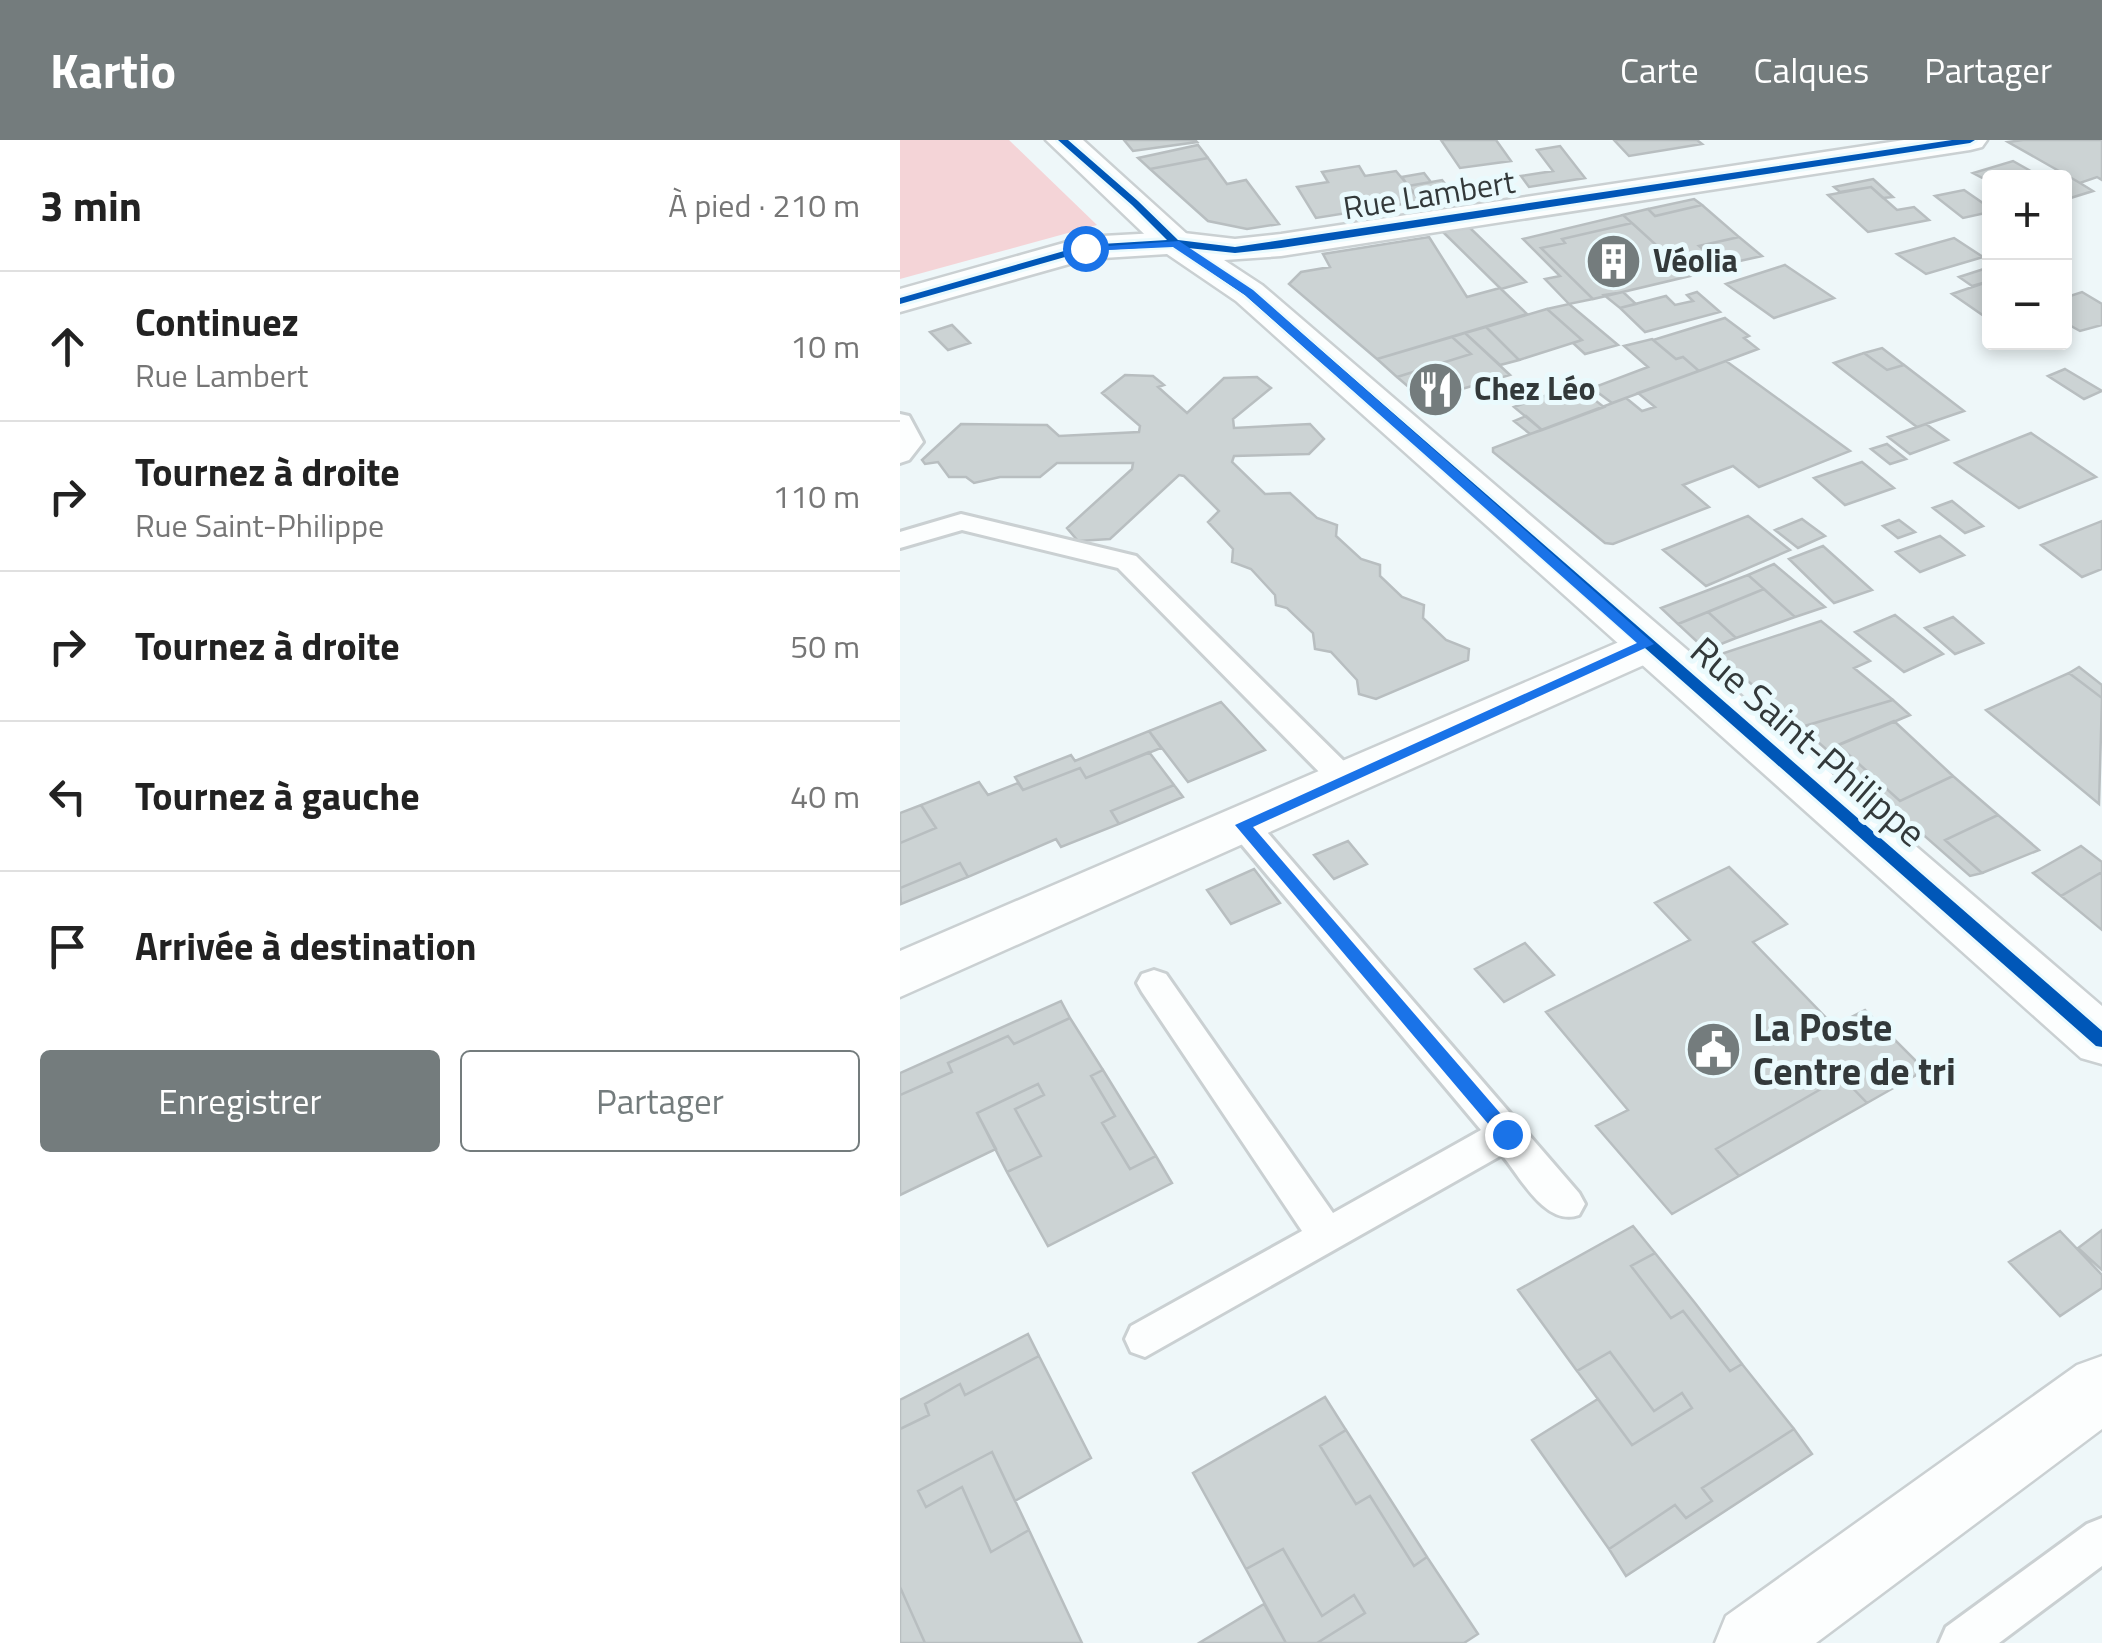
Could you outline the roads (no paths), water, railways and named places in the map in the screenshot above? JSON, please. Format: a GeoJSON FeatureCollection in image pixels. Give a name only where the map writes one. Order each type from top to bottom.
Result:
{"type":"FeatureCollection","features":[{"type":"Feature","properties":{"kind":"street","name":"Rue Saint-Philippe"},"geometry":{"type":"LineString","coordinates":[[1063,140],[1135,202],[1175,243],[1249,293],[2102,1041]]}},
{"type":"Feature","properties":{"kind":"street","name":"Rue Lambert"},"geometry":{"type":"LineString","coordinates":[[900,301],[1085,248],[1175,243],[1236,250],[1281,245],[1970,140]]}},
{"type":"Feature","properties":{"kind":"street"},"geometry":{"type":"LineString","coordinates":[[900,975],[1346,781],[1647,644]]}},
{"type":"Feature","properties":{"kind":"street"},"geometry":{"type":"LineString","coordinates":[[1752,1643],[2102,1388]]}},
{"type":"Feature","properties":{"kind":"lane"},"geometry":{"type":"LineString","coordinates":[[900,421],[912,442],[900,455]]}},
{"type":"Feature","properties":{"kind":"lane"},"geometry":{"type":"LineString","coordinates":[[900,540],[962,522],[1126,562],[1346,781]]}},
{"type":"Feature","properties":{"kind":"lane"},"geometry":{"type":"LineString","coordinates":[[1243,825],[1566,1204]]}},
{"type":"Feature","properties":{"kind":"lane"},"geometry":{"type":"LineString","coordinates":[[1154,983],[1327,1236]]}},
{"type":"Feature","properties":{"kind":"lane"},"geometry":{"type":"LineString","coordinates":[[1145,1339],[1507,1134]]}},
{"type":"Feature","properties":{"kind":"lane"},"geometry":{"type":"LineString","coordinates":[[1962,1643],[2102,1539]]}},
{"type":"Feature","properties":{"kind":"place","name":"Véolia"},"geometry":{"type":"Point","coordinates":[1614,261]}},
{"type":"Feature","properties":{"kind":"place","name":"Chez Léo"},"geometry":{"type":"Point","coordinates":[1435,389]}},
{"type":"Feature","properties":{"kind":"place","name":"La Poste Centre de tri"},"geometry":{"type":"Point","coordinates":[1714,1050]}}]}
